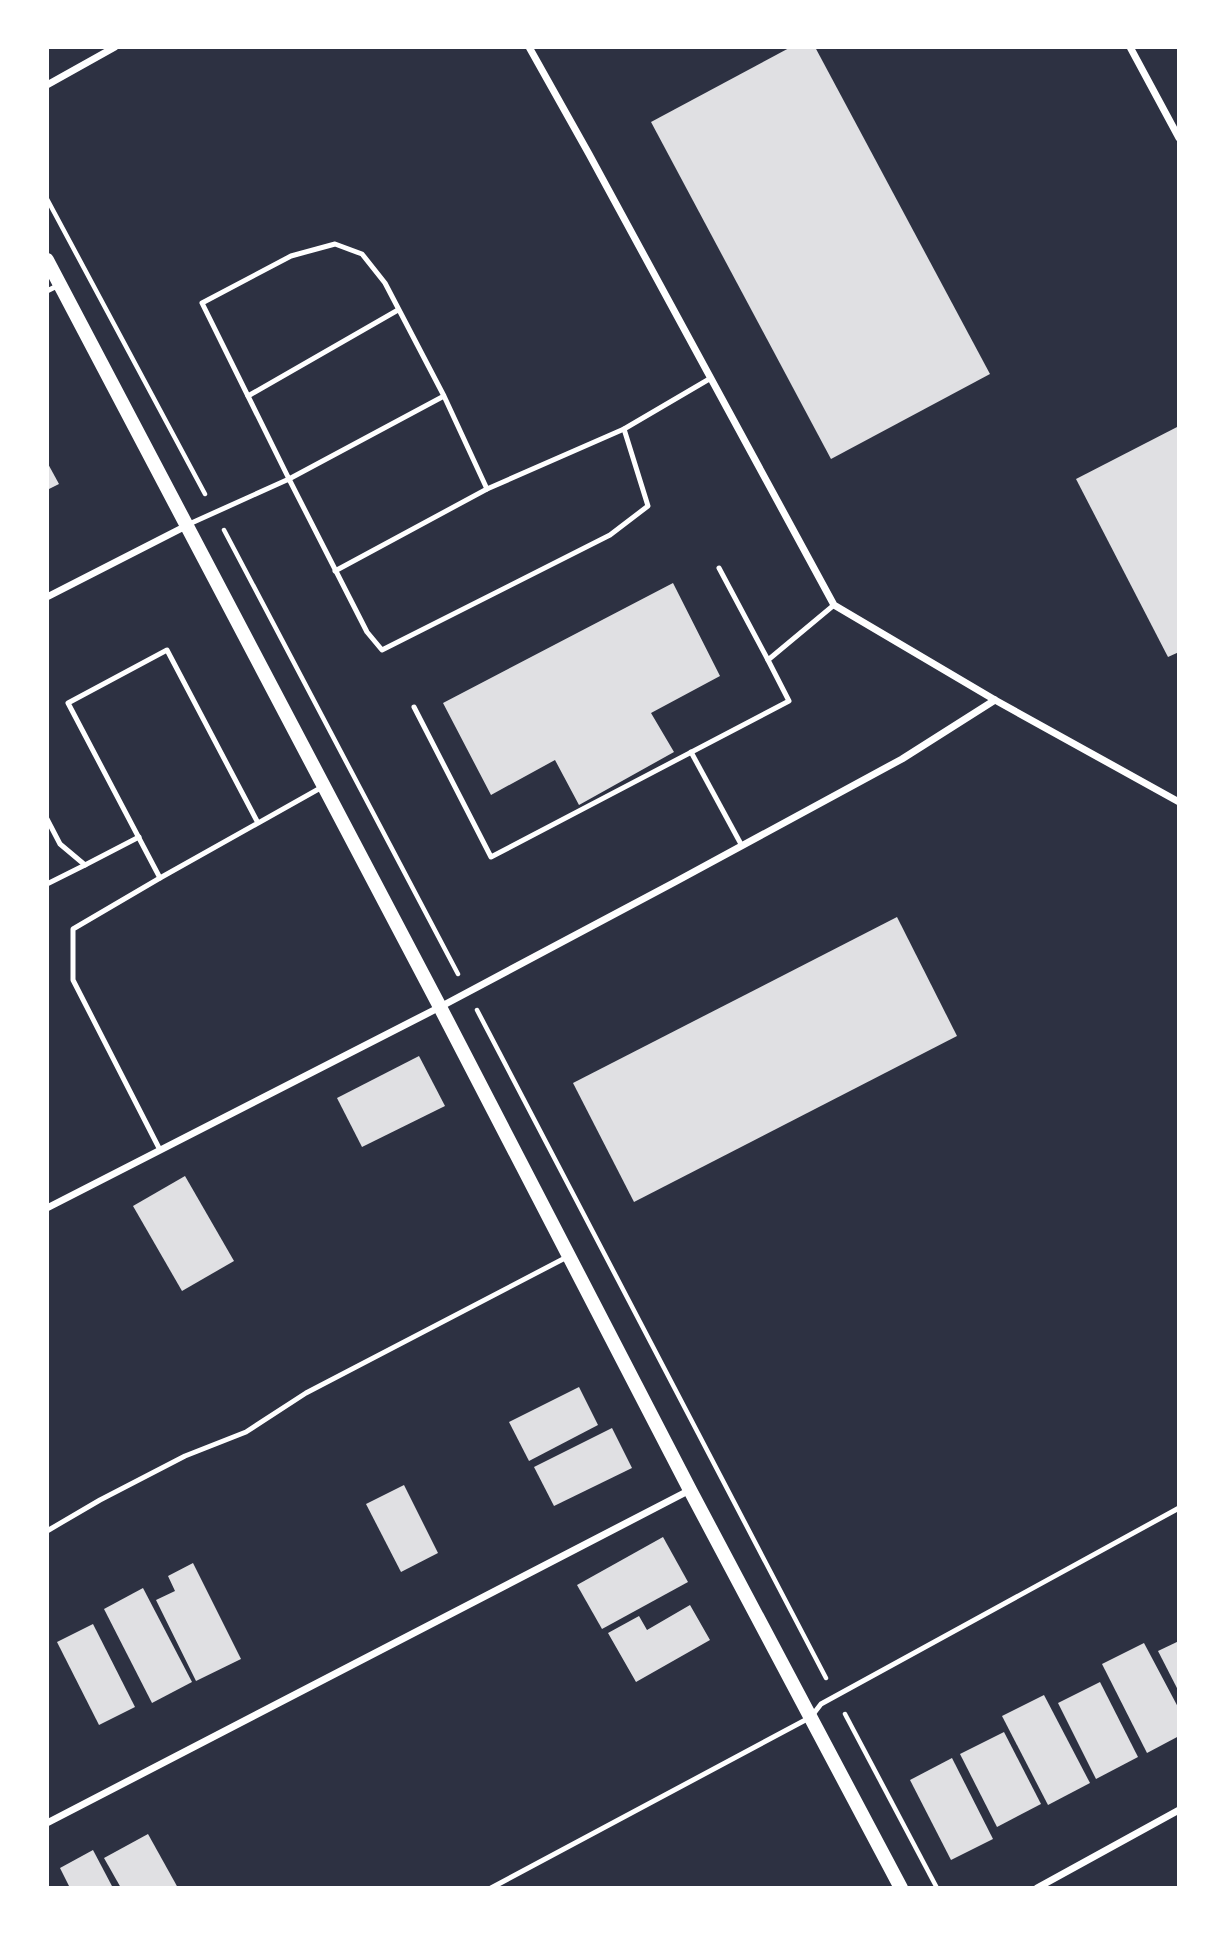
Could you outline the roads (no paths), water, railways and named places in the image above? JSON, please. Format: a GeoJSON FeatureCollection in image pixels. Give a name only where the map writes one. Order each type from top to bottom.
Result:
{"type":"FeatureCollection","features":[{"type":"Feature","properties":{"kind":"main road"},"geometry":{"type":"LineString","coordinates":[[47,260],[54,287],[187,525],[690,1490],[901,1888]]}},
{"type":"Feature","properties":{"kind":"street"},"geometry":{"type":"LineString","coordinates":[[47,85],[116,47]]}},
{"type":"Feature","properties":{"kind":"street"},"geometry":{"type":"LineString","coordinates":[[529,47],[834,605],[995,700],[1179,802]]}},
{"type":"Feature","properties":{"kind":"street"},"geometry":{"type":"LineString","coordinates":[[1130,47],[1179,138]]}},
{"type":"Feature","properties":{"kind":"street"},"geometry":{"type":"LineString","coordinates":[[47,597],[187,525]]}},
{"type":"Feature","properties":{"kind":"street"},"geometry":{"type":"LineString","coordinates":[[47,1208],[440,1007],[742,846],[902,759],[995,700]]}},
{"type":"Feature","properties":{"kind":"street"},"geometry":{"type":"LineString","coordinates":[[47,1823],[690,1490]]}},
{"type":"Feature","properties":{"kind":"street"},"geometry":{"type":"LineString","coordinates":[[1037,1888],[1179,1810]]}},
{"type":"Feature","properties":{"kind":"lane"},"geometry":{"type":"LineString","coordinates":[[487,489],[444,396],[385,282],[362,254],[335,244],[291,256],[202,303],[335,571],[367,632],[382,650],[610,535],[648,506],[624,429]]}},
{"type":"Feature","properties":{"kind":"lane"},"geometry":{"type":"LineString","coordinates":[[248,396],[398,310]]}},
{"type":"Feature","properties":{"kind":"lane"},"geometry":{"type":"LineString","coordinates":[[335,571],[487,489],[624,429],[711,378]]}},
{"type":"Feature","properties":{"kind":"lane"},"geometry":{"type":"LineString","coordinates":[[187,525],[289,479],[444,396]]}},
{"type":"Feature","properties":{"kind":"lane"},"geometry":{"type":"LineString","coordinates":[[414,707],[491,857],[789,701],[719,568]]}},
{"type":"Feature","properties":{"kind":"lane"},"geometry":{"type":"LineString","coordinates":[[768,660],[834,605]]}},
{"type":"Feature","properties":{"kind":"lane"},"geometry":{"type":"LineString","coordinates":[[160,878],[68,703],[167,650],[258,823]]}},
{"type":"Feature","properties":{"kind":"lane"},"geometry":{"type":"LineString","coordinates":[[691,752],[742,846]]}},
{"type":"Feature","properties":{"kind":"lane"},"geometry":{"type":"LineString","coordinates":[[160,1150],[73,980],[73,929],[324,786]]}},
{"type":"Feature","properties":{"kind":"lane"},"geometry":{"type":"LineString","coordinates":[[47,818],[60,844],[85,865]]}},
{"type":"Feature","properties":{"kind":"lane"},"geometry":{"type":"LineString","coordinates":[[47,884],[139,838]]}},
{"type":"Feature","properties":{"kind":"lane"},"geometry":{"type":"LineString","coordinates":[[47,1531],[185,1456],[246,1432],[306,1394],[569,1256]]}},
{"type":"Feature","properties":{"kind":"lane"},"geometry":{"type":"LineString","coordinates":[[491,1888],[811,1717],[821,1704],[1179,1508]]}}]}
